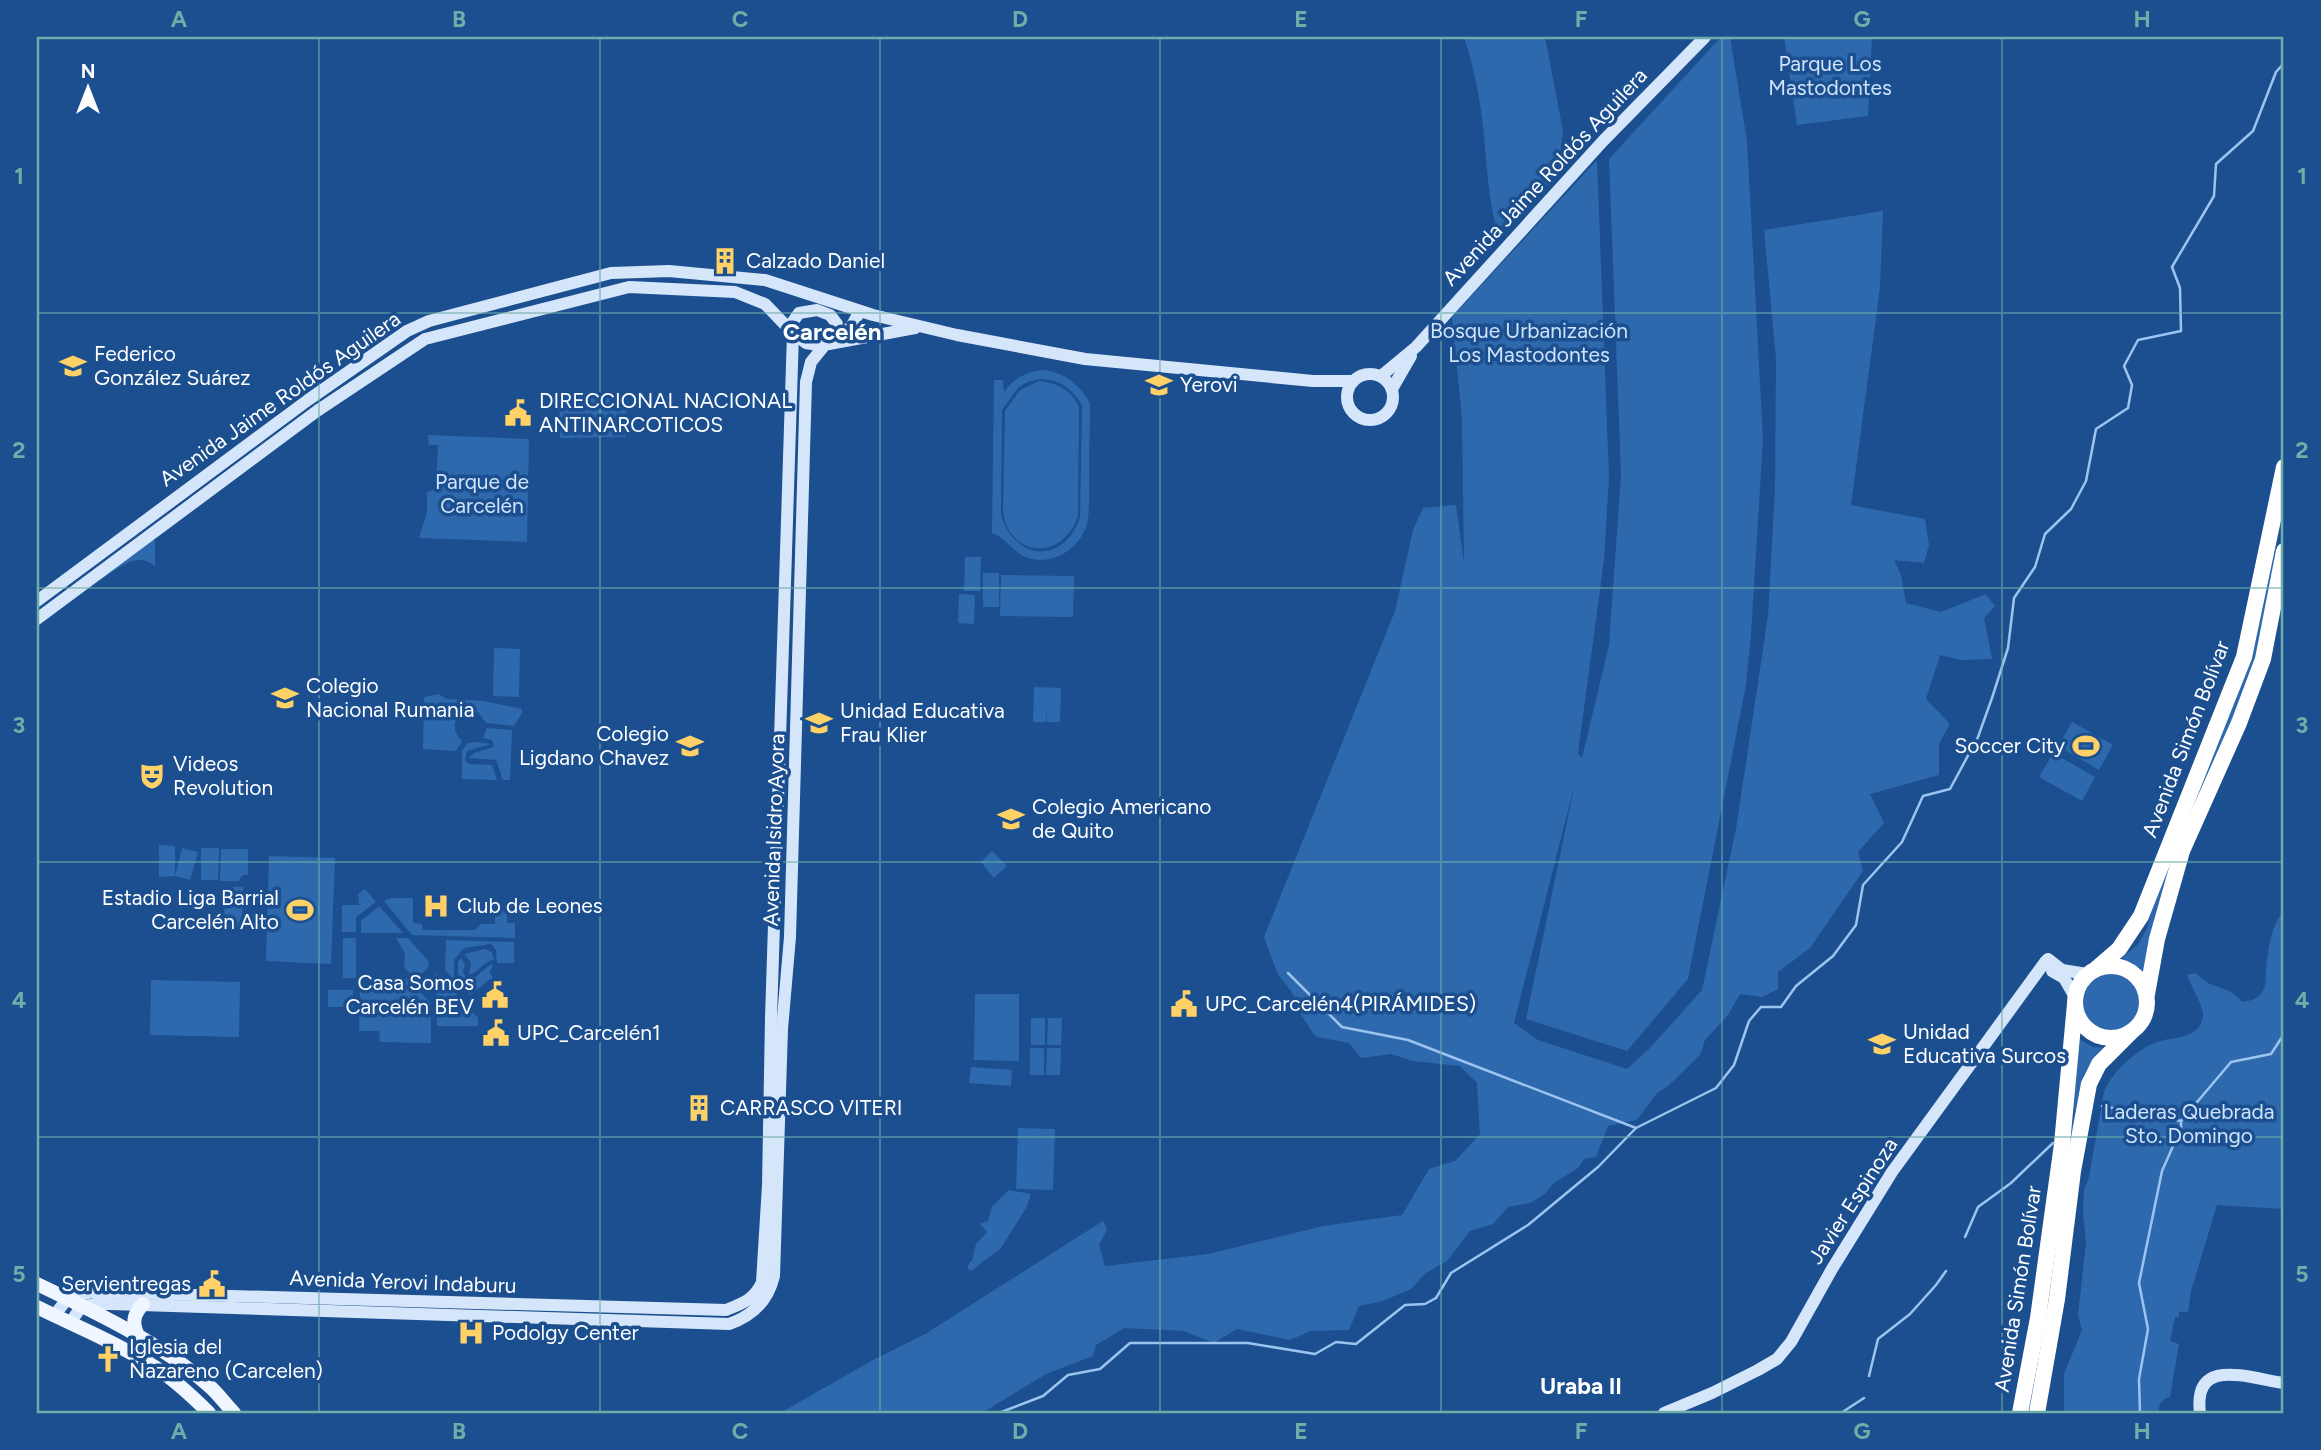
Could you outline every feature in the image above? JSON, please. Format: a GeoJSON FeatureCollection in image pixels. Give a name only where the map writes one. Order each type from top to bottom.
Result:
{"type":"FeatureCollection","features":[{"type":"Feature","properties":{"kind":"highway","name":"Avenida Simón Bolívar"},"geometry":{"type":"LineString","coordinates":[[2020,1413],[2038,1318],[2062,1144],[2075,1000],[2079,984],[2119,949],[2141,916],[2244,657],[2284,467]]}},
{"type":"Feature","properties":{"kind":"highway","name":"Avenida Simón Bolívar"},"geometry":{"type":"LineString","coordinates":[[2037,1413],[2057,1299],[2073,1171],[2089,1084],[2099,1064],[2145,1017],[2157,939],[2182,851],[2239,723],[2263,659],[2284,551]]}},
{"type":"Feature","properties":{"kind":"highway"},"geometry":{"type":"LineString","coordinates":[[2092,971],[2118,966],[2128,969],[2137,976],[2147,994]]}},
{"type":"Feature","properties":{"kind":"highway"},"geometry":{"type":"LineString","coordinates":[[2075,1000],[2082,1024],[2100,1036],[2110,1038],[2131,1032]]}},
{"type":"Feature","properties":{"kind":"main road"},"geometry":{"type":"LineString","coordinates":[[37,1284],[138,1336],[175,1359],[209,1386],[234,1413]]}},
{"type":"Feature","properties":{"kind":"main road"},"geometry":{"type":"LineString","coordinates":[[138,1336],[134,1319],[136,1311],[143,1304]]}},
{"type":"Feature","properties":{"kind":"main road"},"geometry":{"type":"LineString","coordinates":[[37,1307],[109,1341],[153,1366],[191,1395],[209,1413]]}},
{"type":"Feature","properties":{"kind":"street","name":"Avenida Jaime Roldós Aguilera"},"geometry":{"type":"LineString","coordinates":[[1392,389],[1416,347],[1451,305],[1704,37]]}},
{"type":"Feature","properties":{"kind":"street","name":"Avenida Jaime Roldós Aguilera"},"geometry":{"type":"LineString","coordinates":[[37,601],[257,437],[418,325],[611,273],[669,271],[765,280],[855,310],[920,327]]}},
{"type":"Feature","properties":{"kind":"street","name":"Avenida Jaime Roldós Aguilera"},"geometry":{"type":"LineString","coordinates":[[37,619],[317,411],[421,341],[629,287],[736,292],[765,304],[793,333]]}},
{"type":"Feature","properties":{"kind":"street"},"geometry":{"type":"LineString","coordinates":[[855,310],[811,310],[799,313],[792,323],[793,333],[806,343],[829,343],[920,327],[1085,359],[1313,381],[1353,381],[1364,374],[1381,376],[1392,389],[1393,401],[1388,412],[1372,420],[1356,415],[1349,406],[1347,396],[1353,381]]}},
{"type":"Feature","properties":{"kind":"street","name":"Avenida Isidro Ayora"},"geometry":{"type":"LineString","coordinates":[[752,1313],[764,1301],[774,1276],[782,1029],[790,937],[806,382],[811,362],[829,343],[851,327],[855,310]]}},
{"type":"Feature","properties":{"kind":"street"},"geometry":{"type":"LineString","coordinates":[[825,312],[833,317],[836,324],[829,343]]}},
{"type":"Feature","properties":{"kind":"street"},"geometry":{"type":"LineString","coordinates":[[863,338],[866,324],[873,315]]}},
{"type":"Feature","properties":{"kind":"street","name":"Avenida Isidro Ayora"},"geometry":{"type":"LineString","coordinates":[[757,1295],[762,1282],[768,1185],[793,333]]}},
{"type":"Feature","properties":{"kind":"street","name":"Avenida Jaime Roldós Aguilera"},"geometry":{"type":"LineString","coordinates":[[1381,376],[1416,347]]}},
{"type":"Feature","properties":{"kind":"street"},"geometry":{"type":"LineString","coordinates":[[1313,381],[1347,396]]}},
{"type":"Feature","properties":{"kind":"street"},"geometry":{"type":"LineString","coordinates":[[257,437],[267,449]]}},
{"type":"Feature","properties":{"kind":"street"},"geometry":{"type":"LineString","coordinates":[[782,676],[799,678]]}},
{"type":"Feature","properties":{"kind":"street"},"geometry":{"type":"LineString","coordinates":[[2045,963],[2062,970],[2092,971]]}},
{"type":"Feature","properties":{"kind":"street"},"geometry":{"type":"LineString","coordinates":[[2045,963],[2064,978],[2075,1000]]}},
{"type":"Feature","properties":{"kind":"street","name":"Javier Espinoza"},"geometry":{"type":"LineString","coordinates":[[1664,1413],[1712,1393],[1777,1359],[1791,1342],[1892,1172],[2045,963]]}},
{"type":"Feature","properties":{"kind":"street","name":"Avenida Yerovi Indaburu"},"geometry":{"type":"LineString","coordinates":[[67,1299],[78,1294],[102,1293],[726,1310],[757,1295]]}},
{"type":"Feature","properties":{"kind":"street"},"geometry":{"type":"LineString","coordinates":[[54,1316],[67,1299]]}},
{"type":"Feature","properties":{"kind":"street","name":"Avenida Yerovi Indaburu"},"geometry":{"type":"LineString","coordinates":[[81,1307],[94,1304],[143,1304],[729,1324],[752,1313]]}},
{"type":"Feature","properties":{"kind":"street"},"geometry":{"type":"LineString","coordinates":[[70,1323],[81,1307]]}},
{"type":"Feature","properties":{"kind":"street"},"geometry":{"type":"LineString","coordinates":[[2200,1413],[2198,1395],[2210,1378],[2226,1375],[2284,1383]]}},
{"type":"Feature","properties":{"kind":"green space"},"geometry":{"type":"Polygon","coordinates":[[[1464,37],[1545,37],[1563,131],[1558,174],[1498,234],[1489,188],[1479,101],[1464,37]]]}},
{"type":"Feature","properties":{"kind":"green space","name":"Bosque Urbanización Los Mastodontes"},"geometry":{"type":"Polygon","coordinates":[[[1721,37],[1730,37],[1747,141],[1763,439],[1746,685],[1688,979],[1627,1051],[1526,1019],[1575,783],[1514,1023],[1538,1040],[1627,1069],[1649,1049],[1702,990],[1736,829],[1768,616],[1775,488],[1776,358],[1764,230],[1883,211],[1880,288],[1851,505],[1925,519],[1929,545],[1924,563],[1894,560],[1901,575],[1906,603],[1941,612],[1986,594],[1995,606],[1984,618],[1992,659],[1961,660],[1940,655],[1926,699],[1950,724],[1939,744],[1939,775],[1870,794],[1884,823],[1858,852],[1863,871],[1810,948],[1778,972],[1778,989],[1762,997],[1740,994],[1728,1015],[1705,1040],[1700,1055],[1667,1087],[1657,1093],[1637,1120],[1608,1126],[1596,1157],[1584,1159],[1578,1168],[1530,1203],[1508,1207],[1493,1224],[1470,1231],[1447,1261],[1426,1273],[1411,1289],[1383,1301],[1359,1306],[1349,1330],[1311,1331],[1290,1340],[1237,1329],[1214,1343],[1184,1331],[1124,1328],[1096,1345],[1093,1356],[1046,1374],[982,1413],[780,1413],[925,1334],[1103,1221],[1107,1230],[1099,1245],[1105,1266],[1208,1254],[1323,1226],[1402,1215],[1429,1169],[1455,1161],[1480,1134],[1477,1083],[1460,1066],[1413,1061],[1391,1054],[1361,1058],[1349,1043],[1317,1037],[1300,1013],[1292,992],[1278,975],[1264,937],[1395,611],[1413,530],[1423,508],[1456,505],[1464,563],[1462,419],[1452,317],[1597,160],[1609,477],[1604,560],[1578,753],[1582,758],[1609,645],[1621,475],[1609,159],[1721,37]]]}},
{"type":"Feature","properties":{"kind":"green space","name":"Parque Los Mastodontes"},"geometry":{"type":"Polygon","coordinates":[[[1784,37],[1872,37],[1868,116],[1797,125],[1784,37]]]}},
{"type":"Feature","properties":{"kind":"green space"},"geometry":{"type":"Polygon","coordinates":[[[1045,370],[1066,377],[1078,386],[1090,404],[1087,524],[1084,533],[1073,547],[1058,556],[1041,560],[1020,554],[992,533],[994,380],[1003,380],[1004,392],[1021,376],[1045,370]],[[1046,379],[1027,382],[1018,388],[1002,410],[1001,515],[1008,531],[1017,542],[1028,549],[1040,551],[1063,543],[1073,532],[1080,517],[1082,406],[1064,386],[1046,379]]]}},
{"type":"Feature","properties":{"kind":"green space"},"geometry":{"type":"Polygon","coordinates":[[[1039,381],[1063,388],[1079,407],[1078,516],[1070,532],[1059,542],[1035,548],[1023,544],[1013,536],[1006,524],[1003,508],[1005,411],[1020,390],[1039,381]]]}},
{"type":"Feature","properties":{"kind":"green space"},"geometry":{"type":"Polygon","coordinates":[[[559,393],[628,393],[625,437],[560,438],[559,393]]]}},
{"type":"Feature","properties":{"kind":"green space","name":"Parque de Carcelén"},"geometry":{"type":"Polygon","coordinates":[[[428,435],[529,439],[527,542],[419,538],[427,512],[427,492],[436,489],[438,445],[429,445],[428,435]]]}},
{"type":"Feature","properties":{"kind":"green space"},"geometry":{"type":"Polygon","coordinates":[[[2284,489],[2284,509],[2258,651],[2238,710],[2175,857],[2151,934],[2143,975],[2132,965],[2119,961],[2138,944],[2146,930],[2161,881],[2236,700],[2251,654],[2284,489]]]}},
{"type":"Feature","properties":{"kind":"green space"},"geometry":{"type":"Polygon","coordinates":[[[153,540],[155,566],[142,560],[135,561],[121,566],[102,579],[100,576],[153,540]]]}},
{"type":"Feature","properties":{"kind":"green space"},"geometry":{"type":"Polygon","coordinates":[[[965,557],[981,557],[980,591],[964,591],[965,557]]]}},
{"type":"Feature","properties":{"kind":"green space"},"geometry":{"type":"Polygon","coordinates":[[[983,573],[999,573],[999,607],[983,607],[983,573]]]}},
{"type":"Feature","properties":{"kind":"green space"},"geometry":{"type":"Polygon","coordinates":[[[1001,575],[1074,576],[1073,617],[1000,616],[1001,575]]]}},
{"type":"Feature","properties":{"kind":"green space"},"geometry":{"type":"Polygon","coordinates":[[[959,594],[975,595],[974,624],[958,623],[959,594]]]}},
{"type":"Feature","properties":{"kind":"green space"},"geometry":{"type":"Polygon","coordinates":[[[494,648],[520,649],[519,697],[493,696],[494,648]]]}},
{"type":"Feature","properties":{"kind":"green space"},"geometry":{"type":"Polygon","coordinates":[[[1034,687],[1061,688],[1060,722],[1047,722],[1047,709],[1046,722],[1033,722],[1034,687]]]}},
{"type":"Feature","properties":{"kind":"green space"},"geometry":{"type":"Polygon","coordinates":[[[439,694],[446,699],[484,701],[522,709],[522,713],[514,726],[486,723],[478,712],[464,712],[455,722],[456,733],[462,741],[456,751],[423,749],[424,697],[439,694]]]}},
{"type":"Feature","properties":{"kind":"green space","name":"Soccer City"},"geometry":{"type":"Polygon","coordinates":[[[2072,722],[2113,745],[2099,770],[2058,746],[2072,722]]]}},
{"type":"Feature","properties":{"kind":"green space"},"geometry":{"type":"Polygon","coordinates":[[[487,728],[512,730],[510,780],[503,780],[496,760],[469,758],[474,753],[494,747],[492,740],[483,738],[487,728]]]}},
{"type":"Feature","properties":{"kind":"green space"},"geometry":{"type":"Polygon","coordinates":[[[467,743],[491,744],[467,751],[465,760],[469,764],[492,765],[497,780],[462,779],[462,751],[467,743]]]}},
{"type":"Feature","properties":{"kind":"green space","name":"Soccer City"},"geometry":{"type":"Polygon","coordinates":[[[2053,753],[2095,777],[2082,801],[2039,777],[2053,753]]]}},
{"type":"Feature","properties":{"kind":"green space"},"geometry":{"type":"Polygon","coordinates":[[[159,845],[175,846],[175,876],[159,877],[159,845]]]}},
{"type":"Feature","properties":{"kind":"green space"},"geometry":{"type":"Polygon","coordinates":[[[182,848],[198,852],[190,880],[175,876],[182,848]]]}},
{"type":"Feature","properties":{"kind":"green space"},"geometry":{"type":"Polygon","coordinates":[[[201,848],[219,848],[218,880],[201,880],[201,848]]]}},
{"type":"Feature","properties":{"kind":"green space"},"geometry":{"type":"Polygon","coordinates":[[[221,849],[248,849],[248,875],[243,875],[238,881],[220,881],[221,849]]]}},
{"type":"Feature","properties":{"kind":"green space"},"geometry":{"type":"Polygon","coordinates":[[[992,851],[1007,866],[994,878],[981,862],[992,851]]]}},
{"type":"Feature","properties":{"kind":"green space","name":"Estadio Liga Barrial Carcelén Alto"},"geometry":{"type":"Polygon","coordinates":[[[269,856],[335,858],[331,964],[266,961],[269,856]]]}},
{"type":"Feature","properties":{"kind":"green space"},"geometry":{"type":"Polygon","coordinates":[[[225,887],[243,887],[242,926],[224,926],[225,887]]]}},
{"type":"Feature","properties":{"kind":"green space"},"geometry":{"type":"Polygon","coordinates":[[[365,889],[376,902],[356,917],[356,932],[342,932],[342,905],[359,905],[358,894],[365,889]]]}},
{"type":"Feature","properties":{"kind":"green space"},"geometry":{"type":"Polygon","coordinates":[[[391,898],[413,898],[413,923],[422,924],[423,930],[475,930],[481,924],[495,924],[495,911],[507,911],[507,923],[515,923],[515,938],[412,935],[384,901],[391,898]]]}},
{"type":"Feature","properties":{"kind":"green space"},"geometry":{"type":"Polygon","coordinates":[[[379,906],[403,933],[361,933],[361,921],[379,906]]]}},
{"type":"Feature","properties":{"kind":"green space","name":"Laderas Quebrada Sto. Domingo"},"geometry":{"type":"Polygon","coordinates":[[[2284,911],[2284,1209],[2217,1205],[2191,1291],[2188,1312],[2179,1312],[2179,1317],[2175,1317],[2170,1341],[2179,1344],[2170,1397],[2161,1403],[2158,1413],[2064,1413],[2064,1374],[2082,1330],[2078,1315],[2086,1242],[2084,1190],[2089,1177],[2104,1092],[2124,1063],[2139,1052],[2154,1043],[2184,1036],[2197,1029],[2203,1015],[2187,975],[2195,973],[2210,984],[2231,992],[2242,1002],[2254,999],[2260,994],[2265,984],[2271,938],[2284,911]]]}},
{"type":"Feature","properties":{"kind":"green space"},"geometry":{"type":"Polygon","coordinates":[[[343,938],[356,938],[356,978],[343,978],[343,938]]]}},
{"type":"Feature","properties":{"kind":"green space"},"geometry":{"type":"Polygon","coordinates":[[[396,938],[408,938],[429,962],[428,968],[415,979],[404,967],[405,953],[396,938]]]}},
{"type":"Feature","properties":{"kind":"green space"},"geometry":{"type":"Polygon","coordinates":[[[446,940],[514,942],[514,963],[497,963],[496,950],[491,944],[464,948],[454,960],[454,981],[445,970],[446,940]]]}},
{"type":"Feature","properties":{"kind":"green space"},"geometry":{"type":"Polygon","coordinates":[[[485,949],[492,952],[494,960],[469,974],[471,963],[464,954],[485,949]]]}},
{"type":"Feature","properties":{"kind":"green space"},"geometry":{"type":"Polygon","coordinates":[[[461,958],[465,964],[463,972],[467,979],[474,978],[491,964],[493,966],[489,972],[493,977],[470,995],[458,984],[458,961],[461,958]]]}},
{"type":"Feature","properties":{"kind":"green space"},"geometry":{"type":"Polygon","coordinates":[[[436,973],[478,1018],[478,1026],[437,1026],[436,973]]]}},
{"type":"Feature","properties":{"kind":"green space"},"geometry":{"type":"Polygon","coordinates":[[[2110,973],[2131,982],[2140,1003],[2131,1024],[2110,1033],[2089,1024],[2080,1003],[2089,982],[2110,973]]]}},
{"type":"Feature","properties":{"kind":"green space"},"geometry":{"type":"Polygon","coordinates":[[[407,978],[431,1003],[431,1043],[380,1042],[379,1031],[359,1031],[360,986],[392,986],[407,978]]]}},
{"type":"Feature","properties":{"kind":"green space"},"geometry":{"type":"Polygon","coordinates":[[[151,980],[240,982],[239,1037],[150,1035],[151,980]]]}},
{"type":"Feature","properties":{"kind":"green space"},"geometry":{"type":"Polygon","coordinates":[[[328,990],[353,990],[353,1007],[328,1007],[328,990]]]}},
{"type":"Feature","properties":{"kind":"green space"},"geometry":{"type":"Polygon","coordinates":[[[975,994],[1019,994],[1019,1061],[974,1060],[975,994]]]}},
{"type":"Feature","properties":{"kind":"green space"},"geometry":{"type":"Polygon","coordinates":[[[1031,1018],[1045,1018],[1045,1045],[1031,1045],[1031,1018]]]}},
{"type":"Feature","properties":{"kind":"green space"},"geometry":{"type":"Polygon","coordinates":[[[1048,1018],[1062,1018],[1061,1045],[1047,1045],[1048,1018]]]}},
{"type":"Feature","properties":{"kind":"green space"},"geometry":{"type":"Polygon","coordinates":[[[2076,1037],[2093,1047],[2107,1048],[2083,1076],[2059,1250],[2030,1413],[2027,1413],[2053,1275],[2061,1183],[2074,1115],[2076,1037]]]}},
{"type":"Feature","properties":{"kind":"green space"},"geometry":{"type":"Polygon","coordinates":[[[1030,1048],[1044,1048],[1044,1075],[1030,1075],[1030,1048]]]}},
{"type":"Feature","properties":{"kind":"green space"},"geometry":{"type":"Polygon","coordinates":[[[1047,1048],[1061,1048],[1060,1075],[1046,1075],[1047,1048]]]}},
{"type":"Feature","properties":{"kind":"green space"},"geometry":{"type":"Polygon","coordinates":[[[971,1067],[1012,1070],[1011,1086],[969,1083],[971,1067]]]}},
{"type":"Feature","properties":{"kind":"green space"},"geometry":{"type":"Polygon","coordinates":[[[1018,1128],[1055,1129],[1053,1190],[1016,1189],[1018,1128]]]}},
{"type":"Feature","properties":{"kind":"green space"},"geometry":{"type":"Polygon","coordinates":[[[1009,1190],[1031,1194],[1026,1208],[1001,1248],[971,1271],[967,1268],[972,1261],[976,1244],[987,1232],[980,1224],[988,1221],[992,1207],[1009,1190]]]}},
{"type":"Feature","properties":{"kind":"waterway"},"geometry":{"type":"LineString","coordinates":[[999,1413],[1043,1396],[1068,1375],[1100,1369],[1130,1343],[1248,1343],[1315,1354],[1336,1342],[1356,1344],[1405,1305],[1425,1304],[1436,1298],[1451,1273],[1528,1225],[1598,1167],[1636,1128],[1716,1088],[1734,1065],[1749,1021],[1761,1007],[1781,1007],[1796,986],[1833,956],[1856,925],[1863,885],[1902,842],[1923,796],[1950,789],[1978,737],[1992,698],[2008,648],[2014,598],[2035,567],[2045,534],[2071,509],[2086,481],[2096,429],[2128,408],[2132,385],[2124,366],[2138,340],[2181,331],[2180,288],[2172,267],[2214,196],[2216,164],[2253,131],[2276,72],[2284,63]]}},
{"type":"Feature","properties":{"kind":"waterway"},"geometry":{"type":"LineString","coordinates":[[1288,973],[1342,1027],[1408,1040],[1636,1128]]}},
{"type":"Feature","properties":{"kind":"waterway"},"geometry":{"type":"LineString","coordinates":[[2140,1413],[2139,1379],[2148,1329],[2139,1283],[2162,1171],[2181,1128],[2181,1121],[2231,1062],[2271,1054],[2284,1034]]}},
{"type":"Feature","properties":{"kind":"waterway"},"geometry":{"type":"LineString","coordinates":[[2102,1106],[2181,1121]]}},
{"type":"Feature","properties":{"kind":"waterway"},"geometry":{"type":"LineString","coordinates":[[1965,1237],[1978,1207],[2011,1183],[2053,1143]]}},
{"type":"Feature","properties":{"kind":"waterway"},"geometry":{"type":"LineString","coordinates":[[1869,1376],[1878,1339],[1910,1314],[1946,1271]]}},
{"type":"Feature","properties":{"kind":"waterway"},"geometry":{"type":"LineString","coordinates":[[1841,1413],[1864,1398]]}},
{"type":"Feature","properties":{"kind":"place","name":"Calzado Daniel"},"geometry":{"type":"Point","coordinates":[725,261]}},
{"type":"Feature","properties":{"kind":"place","name":"Federico González Suárez"},"geometry":{"type":"Point","coordinates":[73,366]}},
{"type":"Feature","properties":{"kind":"place","name":"Yerovi"},"geometry":{"type":"Point","coordinates":[1159,385]}},
{"type":"Feature","properties":{"kind":"place","name":"DIRECCIONAL NACIONAL ANTINARCOTICOS"},"geometry":{"type":"Point","coordinates":[518,413]}},
{"type":"Feature","properties":{"kind":"place","name":"Colegio Nacional Rumania"},"geometry":{"type":"Point","coordinates":[285,698]}},
{"type":"Feature","properties":{"kind":"place","name":"Unidad Educativa Frau Klier"},"geometry":{"type":"Point","coordinates":[819,723]}},
{"type":"Feature","properties":{"kind":"place","name":"Colegio Ligdano Chavez"},"geometry":{"type":"Point","coordinates":[690,746]}},
{"type":"Feature","properties":{"kind":"place","name":"Soccer City"},"geometry":{"type":"Point","coordinates":[2086,746]}},
{"type":"Feature","properties":{"kind":"place","name":"Videos Revolution"},"geometry":{"type":"Point","coordinates":[152,776]}},
{"type":"Feature","properties":{"kind":"place","name":"Colegio Americano de Quito"},"geometry":{"type":"Point","coordinates":[1011,819]}},
{"type":"Feature","properties":{"kind":"place","name":"Club de Leones"},"geometry":{"type":"Point","coordinates":[436,906]}},
{"type":"Feature","properties":{"kind":"place","name":"Estadio Liga Barrial Carcelén Alto"},"geometry":{"type":"Point","coordinates":[300,910]}},
{"type":"Feature","properties":{"kind":"place","name":"Casa Somos Carcelén BEV"},"geometry":{"type":"Point","coordinates":[495,995]}},
{"type":"Feature","properties":{"kind":"place","name":"UPC_Carcelén4(PIRÁMIDES)"},"geometry":{"type":"Point","coordinates":[1184,1004]}},
{"type":"Feature","properties":{"kind":"place","name":"UPC_Carcelén1"},"geometry":{"type":"Point","coordinates":[496,1033]}},
{"type":"Feature","properties":{"kind":"place","name":"Unidad Educativa Surcos"},"geometry":{"type":"Point","coordinates":[1882,1044]}},
{"type":"Feature","properties":{"kind":"place","name":"CARRASCO VITERI"},"geometry":{"type":"Point","coordinates":[699,1108]}},
{"type":"Feature","properties":{"kind":"place","name":"Servientregas"},"geometry":{"type":"Point","coordinates":[212,1284]}},
{"type":"Feature","properties":{"kind":"place","name":"Podolgy Center"},"geometry":{"type":"Point","coordinates":[471,1333]}},
{"type":"Feature","properties":{"kind":"place","name":"Iglesia del Nazareno (Carcelen)"},"geometry":{"type":"Point","coordinates":[108,1359]}},
{"type":"Feature","properties":{"kind":"district","name":"Carcelén"},"geometry":{"type":"Point","coordinates":[832,332]}},
{"type":"Feature","properties":{"kind":"district","name":"Uraba II"},"geometry":{"type":"Point","coordinates":[1581,1386]}}]}
